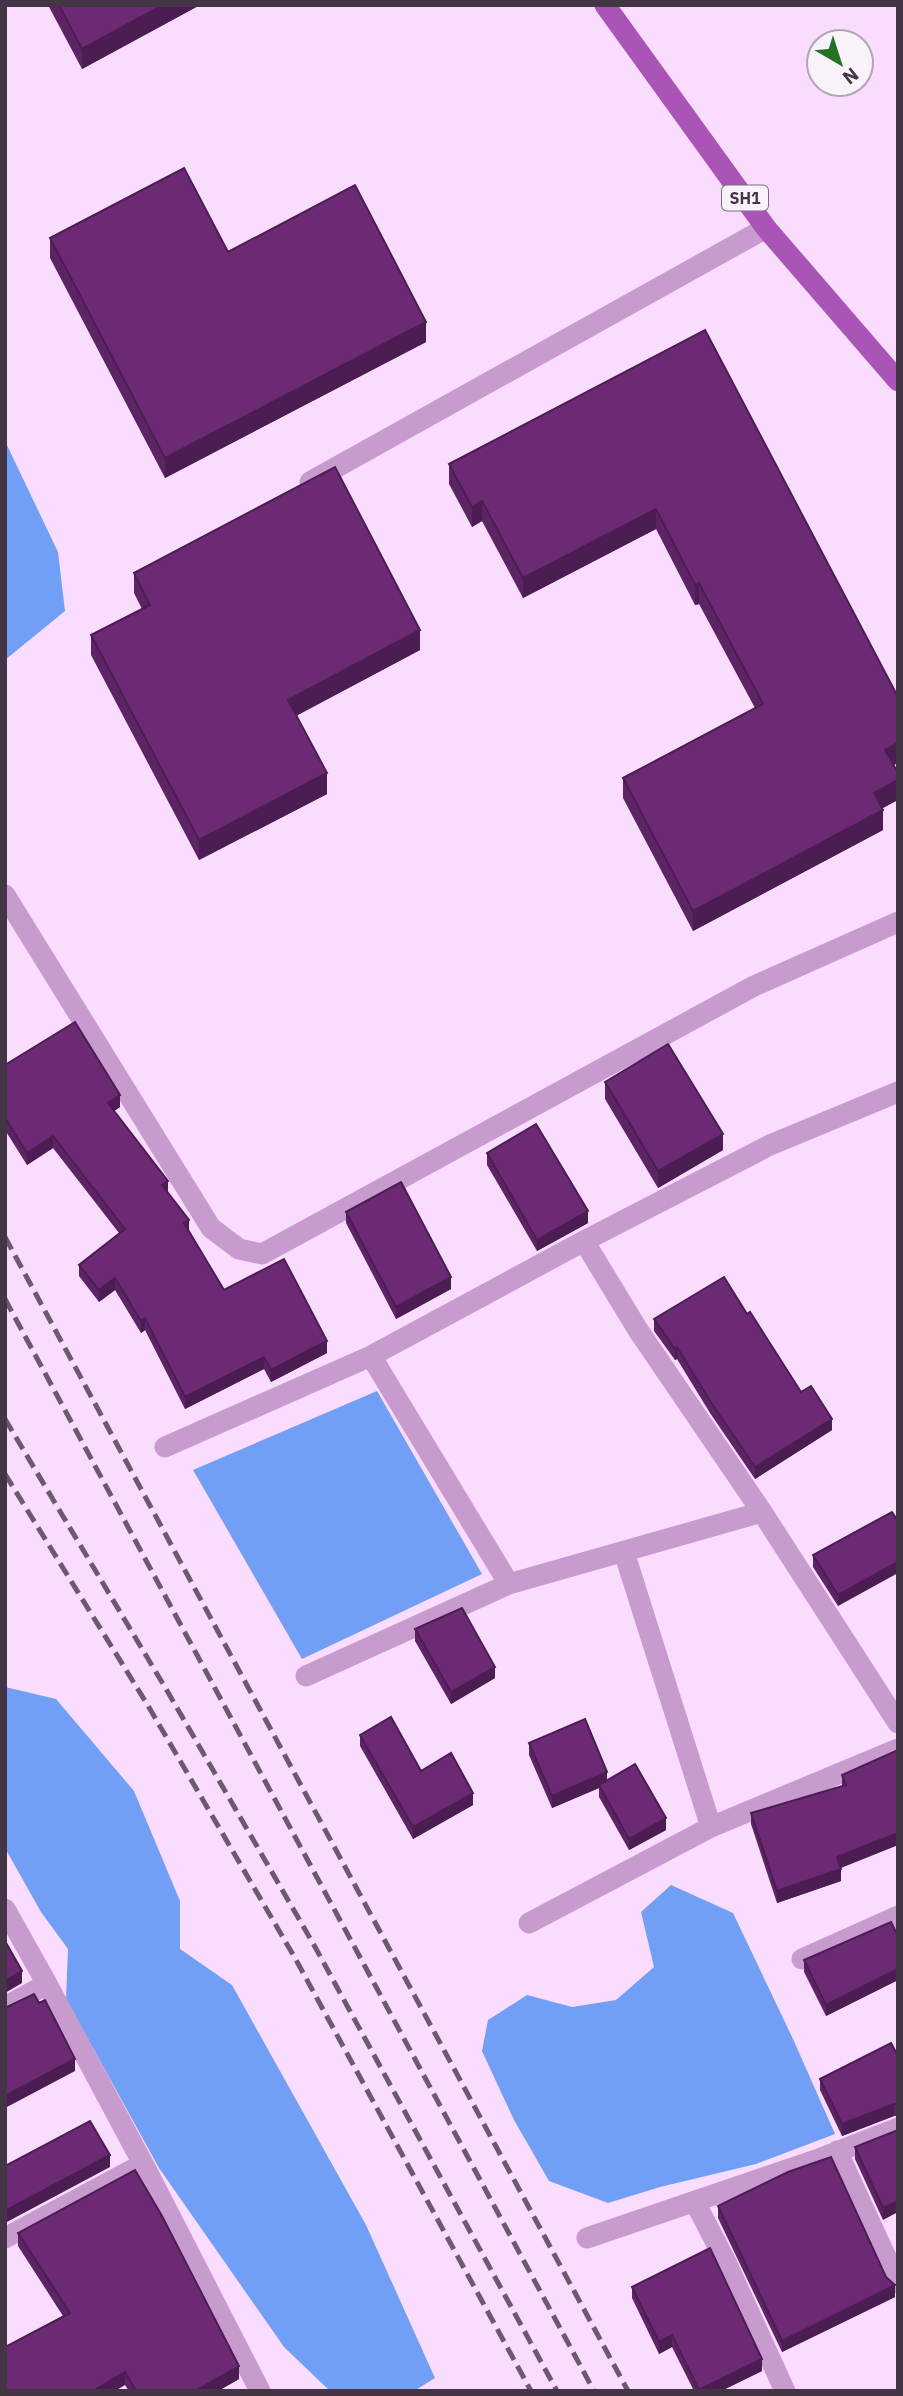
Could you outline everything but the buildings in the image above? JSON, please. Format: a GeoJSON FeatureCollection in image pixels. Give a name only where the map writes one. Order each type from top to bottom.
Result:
{"type":"FeatureCollection","features":[{"type":"Feature","properties":{"kind":"main road","name":"SH1"},"geometry":{"type":"LineString","coordinates":[[605,5],[766,228],[898,381]]}},
{"type":"Feature","properties":{"kind":"street"},"geometry":{"type":"LineString","coordinates":[[288,494],[766,228]]}},
{"type":"Feature","properties":{"kind":"street"},"geometry":{"type":"LineString","coordinates":[[5,895],[211,1228],[239,1249],[262,1254],[754,986],[898,922]]}},
{"type":"Feature","properties":{"kind":"street"},"geometry":{"type":"LineString","coordinates":[[165,1447],[371,1356],[770,1145],[898,1092]]}},
{"type":"Feature","properties":{"kind":"street"},"geometry":{"type":"LineString","coordinates":[[584,1241],[638,1331],[762,1513],[898,1723]]}},
{"type":"Feature","properties":{"kind":"street"},"geometry":{"type":"LineString","coordinates":[[371,1356],[509,1584]]}},
{"type":"Feature","properties":{"kind":"street"},"geometry":{"type":"LineString","coordinates":[[306,1676],[509,1584],[762,1513]]}},
{"type":"Feature","properties":{"kind":"street"},"geometry":{"type":"LineString","coordinates":[[624,1552],[711,1827]]}},
{"type":"Feature","properties":{"kind":"street"},"geometry":{"type":"LineString","coordinates":[[529,1923],[711,1827],[898,1749]]}},
{"type":"Feature","properties":{"kind":"street"},"geometry":{"type":"LineString","coordinates":[[5,1909],[143,2164],[260,2391]]}},
{"type":"Feature","properties":{"kind":"street"},"geometry":{"type":"LineString","coordinates":[[802,1959],[898,1916]]}},
{"type":"Feature","properties":{"kind":"street"},"geometry":{"type":"LineString","coordinates":[[5,2007],[47,1984]]}},
{"type":"Feature","properties":{"kind":"street"},"geometry":{"type":"LineString","coordinates":[[587,2238],[898,2128]]}},
{"type":"Feature","properties":{"kind":"street"},"geometry":{"type":"LineString","coordinates":[[837,2151],[898,2283]]}},
{"type":"Feature","properties":{"kind":"street"},"geometry":{"type":"LineString","coordinates":[[5,2238],[143,2164]]}},
{"type":"Feature","properties":{"kind":"street"},"geometry":{"type":"LineString","coordinates":[[695,2202],[726,2262],[785,2391]]}},
{"type":"Feature","properties":{"kind":"water"},"geometry":{"type":"Polygon","coordinates":[[[5,441],[58,552],[65,611],[5,660],[5,441]]]}},
{"type":"Feature","properties":{"kind":"water"},"geometry":{"type":"Polygon","coordinates":[[[377,1391],[482,1574],[302,1659],[193,1470],[377,1391]]]}},
{"type":"Feature","properties":{"kind":"water"},"geometry":{"type":"Polygon","coordinates":[[[5,1687],[56,1699],[134,1791],[180,1901],[180,1949],[232,1985],[366,2225],[435,2378],[414,2391],[330,2391],[284,2347],[159,2168],[66,1999],[68,1949],[41,1912],[5,1848],[5,1687]]]}},
{"type":"Feature","properties":{"kind":"water"},"geometry":{"type":"Polygon","coordinates":[[[671,1885],[733,1913],[835,2134],[756,2164],[660,2187],[608,2203],[549,2181],[514,2120],[482,2051],[488,2020],[527,1995],[572,2007],[616,2000],[654,1967],[641,1912],[671,1885]]]}},
{"type":"Feature","properties":{"kind":"railway"},"geometry":{"type":"LineString","coordinates":[[5,1237],[628,2391]]}},
{"type":"Feature","properties":{"kind":"railway"},"geometry":{"type":"LineString","coordinates":[[5,1299],[594,2391]]}},
{"type":"Feature","properties":{"kind":"railway"},"geometry":{"type":"LineString","coordinates":[[5,1419],[169,1694],[314,1945],[557,2391]]}},
{"type":"Feature","properties":{"kind":"railway"},"geometry":{"type":"LineString","coordinates":[[5,1474],[147,1704],[295,1958],[531,2391]]}}]}
